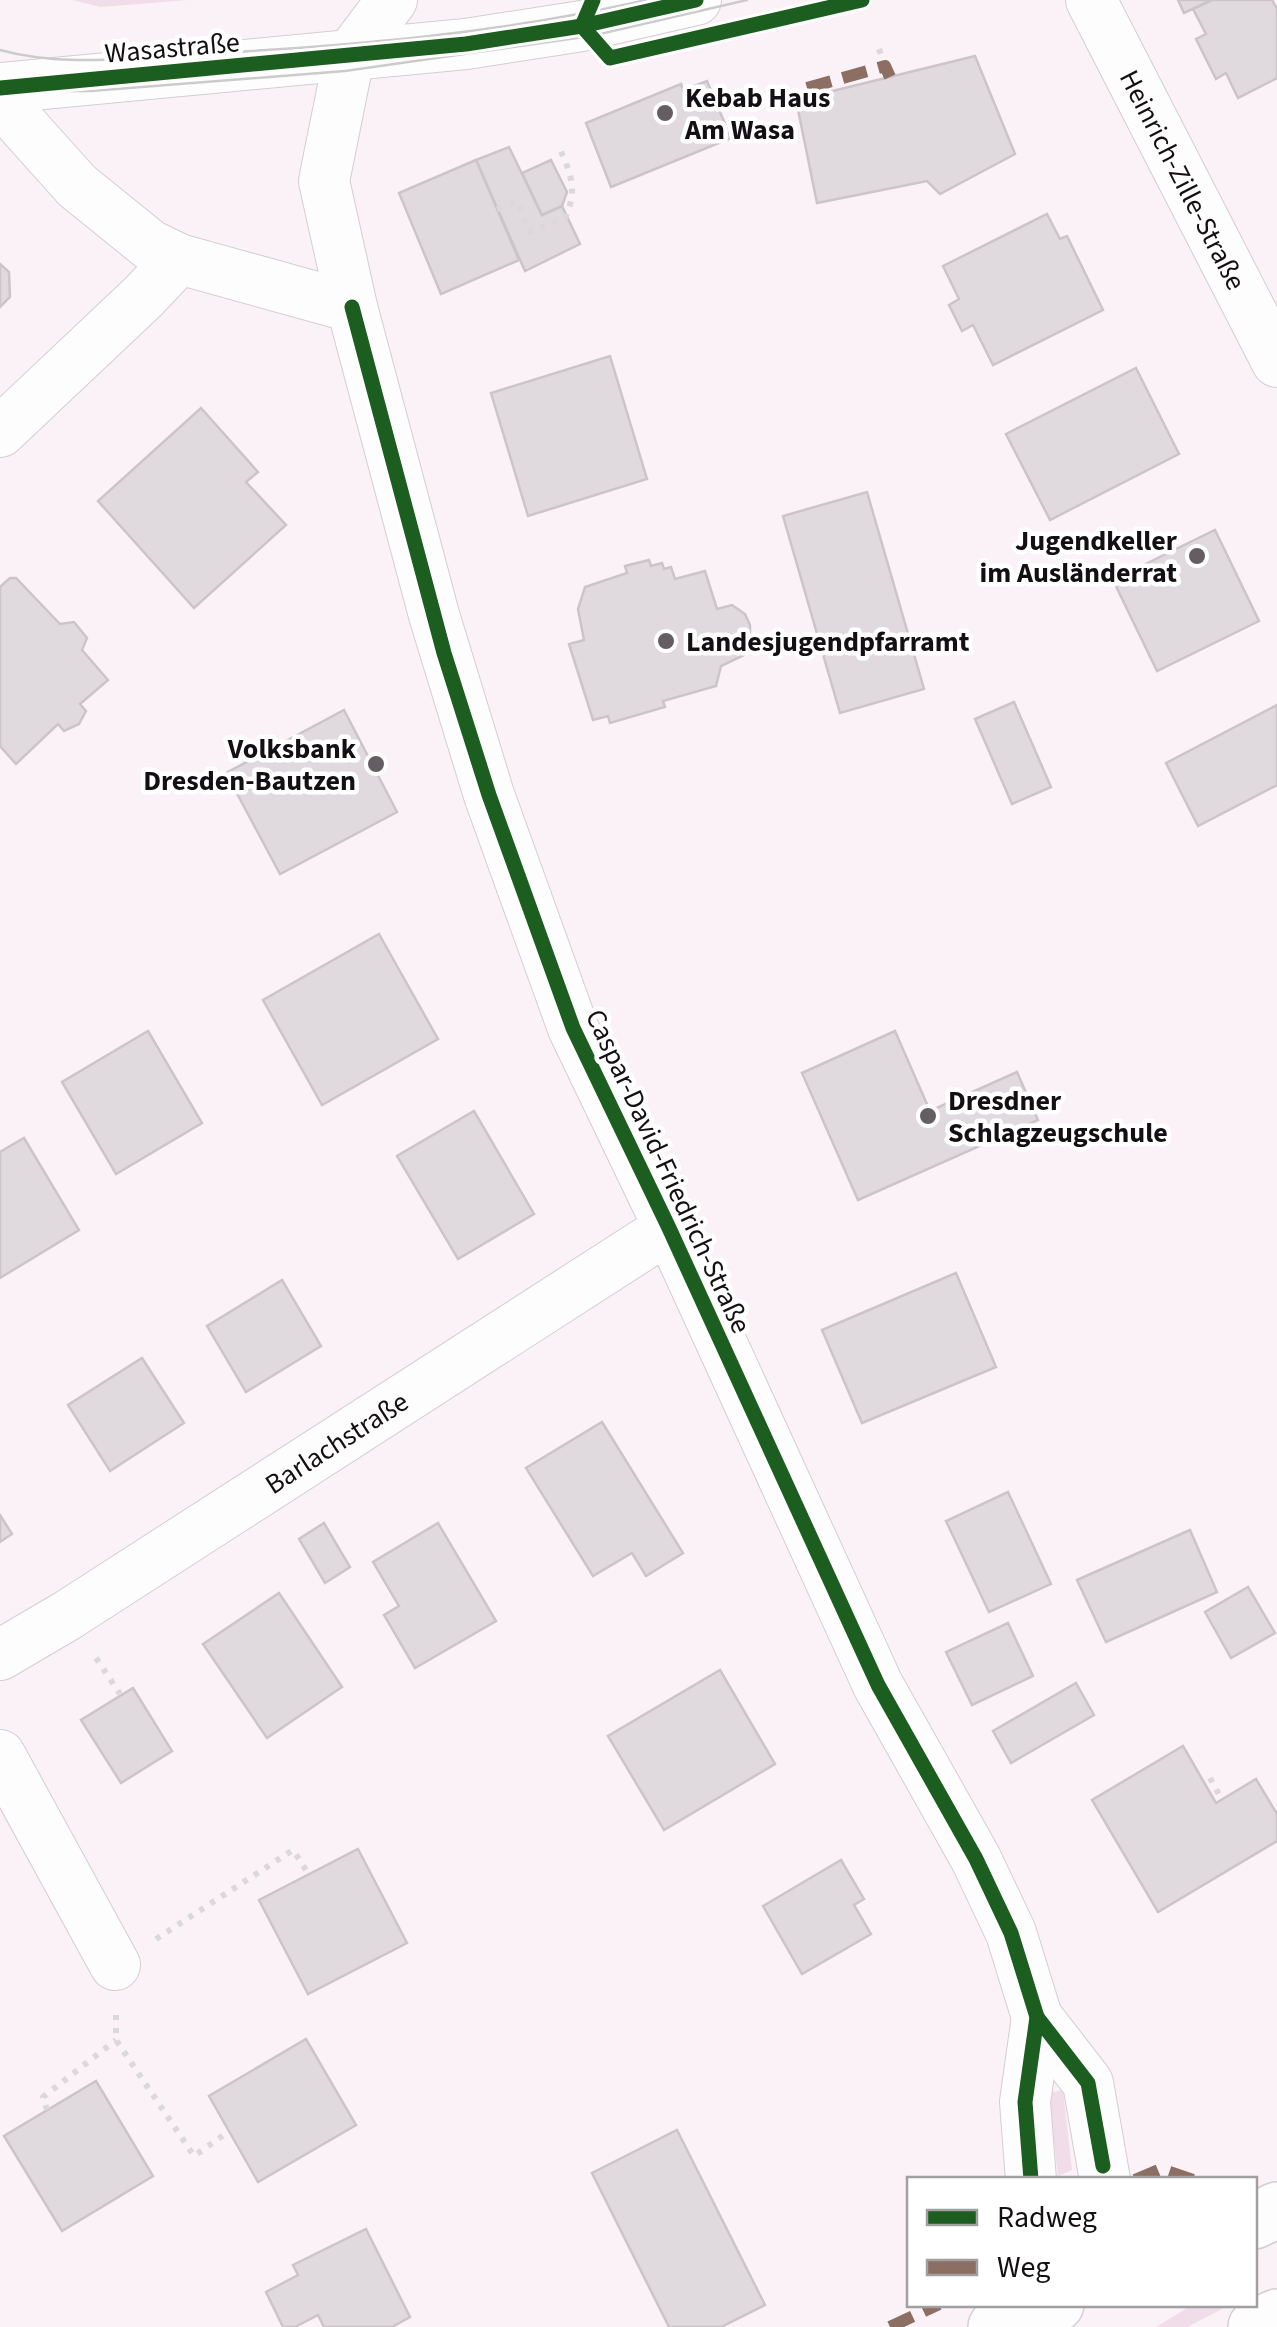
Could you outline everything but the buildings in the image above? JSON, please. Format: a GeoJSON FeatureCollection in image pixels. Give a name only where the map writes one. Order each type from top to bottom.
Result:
{"type":"FeatureCollection","features":[{"type":"Feature","properties":{"kind":"main road"},"geometry":{"type":"LineString","coordinates":[[1256,2327],[1277,2317]]}},
{"type":"Feature","properties":{"kind":"street"},"geometry":{"type":"LineString","coordinates":[[348,56],[392,0]]}},
{"type":"Feature","properties":{"kind":"street","name":"Wasastraße"},"geometry":{"type":"LineString","coordinates":[[0,88],[466,44],[582,26],[696,0]]}},
{"type":"Feature","properties":{"kind":"street","name":"Heinrich-Zille-Straße"},"geometry":{"type":"LineString","coordinates":[[1091,0],[1277,362]]}},
{"type":"Feature","properties":{"kind":"street","name":"Caspar-David-Friedrich-Straße"},"geometry":{"type":"LineString","coordinates":[[348,56],[324,181],[352,307],[444,653],[489,796],[573,1028],[670,1228],[878,1685],[976,1859],[1011,1933],[1037,2017],[1088,2083],[1104,2177]]}},
{"type":"Feature","properties":{"kind":"street"},"geometry":{"type":"LineString","coordinates":[[0,100],[90,196],[150,245],[178,259],[352,307]]}},
{"type":"Feature","properties":{"kind":"street"},"geometry":{"type":"LineString","coordinates":[[0,432],[178,259]]}},
{"type":"Feature","properties":{"kind":"street","name":"Barlachstraße"},"geometry":{"type":"LineString","coordinates":[[0,1654],[68,1616],[670,1228]]}},
{"type":"Feature","properties":{"kind":"street"},"geometry":{"type":"LineString","coordinates":[[0,1755],[115,1965]]}},
{"type":"Feature","properties":{"kind":"street","name":"Caspar-David-Friedrich-Straße"},"geometry":{"type":"LineString","coordinates":[[1031,2177],[1025,2102],[1037,2017]]}},
{"type":"Feature","properties":{"kind":"path"},"geometry":{"type":"LineString","coordinates":[[879,49],[886,66]]}},
{"type":"Feature","properties":{"kind":"path"},"geometry":{"type":"LineString","coordinates":[[497,209],[517,202],[530,232],[564,218],[573,201],[574,180],[559,147]]}},
{"type":"Feature","properties":{"kind":"path"},"geometry":{"type":"LineString","coordinates":[[1210,1778],[1222,1800]]}},
{"type":"Feature","properties":{"kind":"path"},"geometry":{"type":"LineString","coordinates":[[228,2132],[194,2156],[116,2040],[115,1965],[293,1850],[310,1876]]}},
{"type":"Feature","properties":{"kind":"path"},"geometry":{"type":"LineString","coordinates":[[48,2110],[43,2097],[116,2040]]}},
{"type":"Feature","properties":{"kind":"shaded area"},"geometry":{"type":"Polygon","coordinates":[[[72,0],[188,0],[101,7],[72,0]]]}},
{"type":"Feature","properties":{"kind":"shaded area"},"geometry":{"type":"Polygon","coordinates":[[[1063,2090],[1072,2170],[1058,2176],[1048,2093],[1063,2090]]]}},
{"type":"Feature","properties":{"kind":"shaded area"},"geometry":{"type":"Polygon","coordinates":[[[1189,2307],[1226,2307],[1187,2327],[1156,2327],[1189,2307]]]}},
{"type":"Feature","properties":{"kind":"tram line"},"geometry":{"type":"LineString","coordinates":[[0,50],[49,59],[99,60],[311,47],[479,30],[646,0]]}},
{"type":"Feature","properties":{"kind":"tram line"},"geometry":{"type":"LineString","coordinates":[[0,81],[59,91],[91,91],[345,71],[591,36],[747,0]]}},
{"type":"Feature","properties":{"kind":"marked path"},"geometry":{"type":"LineString","coordinates":[[807,88],[885,66],[890,77]]}},
{"type":"Feature","properties":{"kind":"marked path"},"geometry":{"type":"LineString","coordinates":[[1142,2177],[1161,2169],[1184,2177]]}},
{"type":"Feature","properties":{"kind":"marked path"},"geometry":{"type":"LineString","coordinates":[[890,2327],[933,2307]]}},
{"type":"Feature","properties":{"kind":"cycle path"},"geometry":{"type":"LineString","coordinates":[[593,0],[582,26],[610,58],[862,0]]}},
{"type":"Feature","properties":{"kind":"cycle path"},"geometry":{"type":"LineString","coordinates":[[0,88],[466,44],[582,26],[696,0]]}},
{"type":"Feature","properties":{"kind":"cycle path"},"geometry":{"type":"LineString","coordinates":[[352,307],[444,653],[489,795],[573,1028],[878,1685],[976,1859],[1011,1933],[1037,2017],[1088,2083],[1103,2166]]}},
{"type":"Feature","properties":{"kind":"cycle path"},"geometry":{"type":"LineString","coordinates":[[1031,2177],[1025,2102],[1037,2017]]}},
{"type":"Feature","properties":{"kind":"place","name":"Kebab Haus Am Wasa"},"geometry":{"type":"Point","coordinates":[665,113]}},
{"type":"Feature","properties":{"kind":"place","name":"Jugendkeller im Ausländerrat"},"geometry":{"type":"Point","coordinates":[1197,556]}},
{"type":"Feature","properties":{"kind":"place","name":"Landesjugendpfarramt"},"geometry":{"type":"Point","coordinates":[666,641]}},
{"type":"Feature","properties":{"kind":"place","name":"Volksbank Dresden-Bautzen"},"geometry":{"type":"Point","coordinates":[376,764]}},
{"type":"Feature","properties":{"kind":"place","name":"Dresdner Schlagzeugschule"},"geometry":{"type":"Point","coordinates":[928,1116]}}]}
